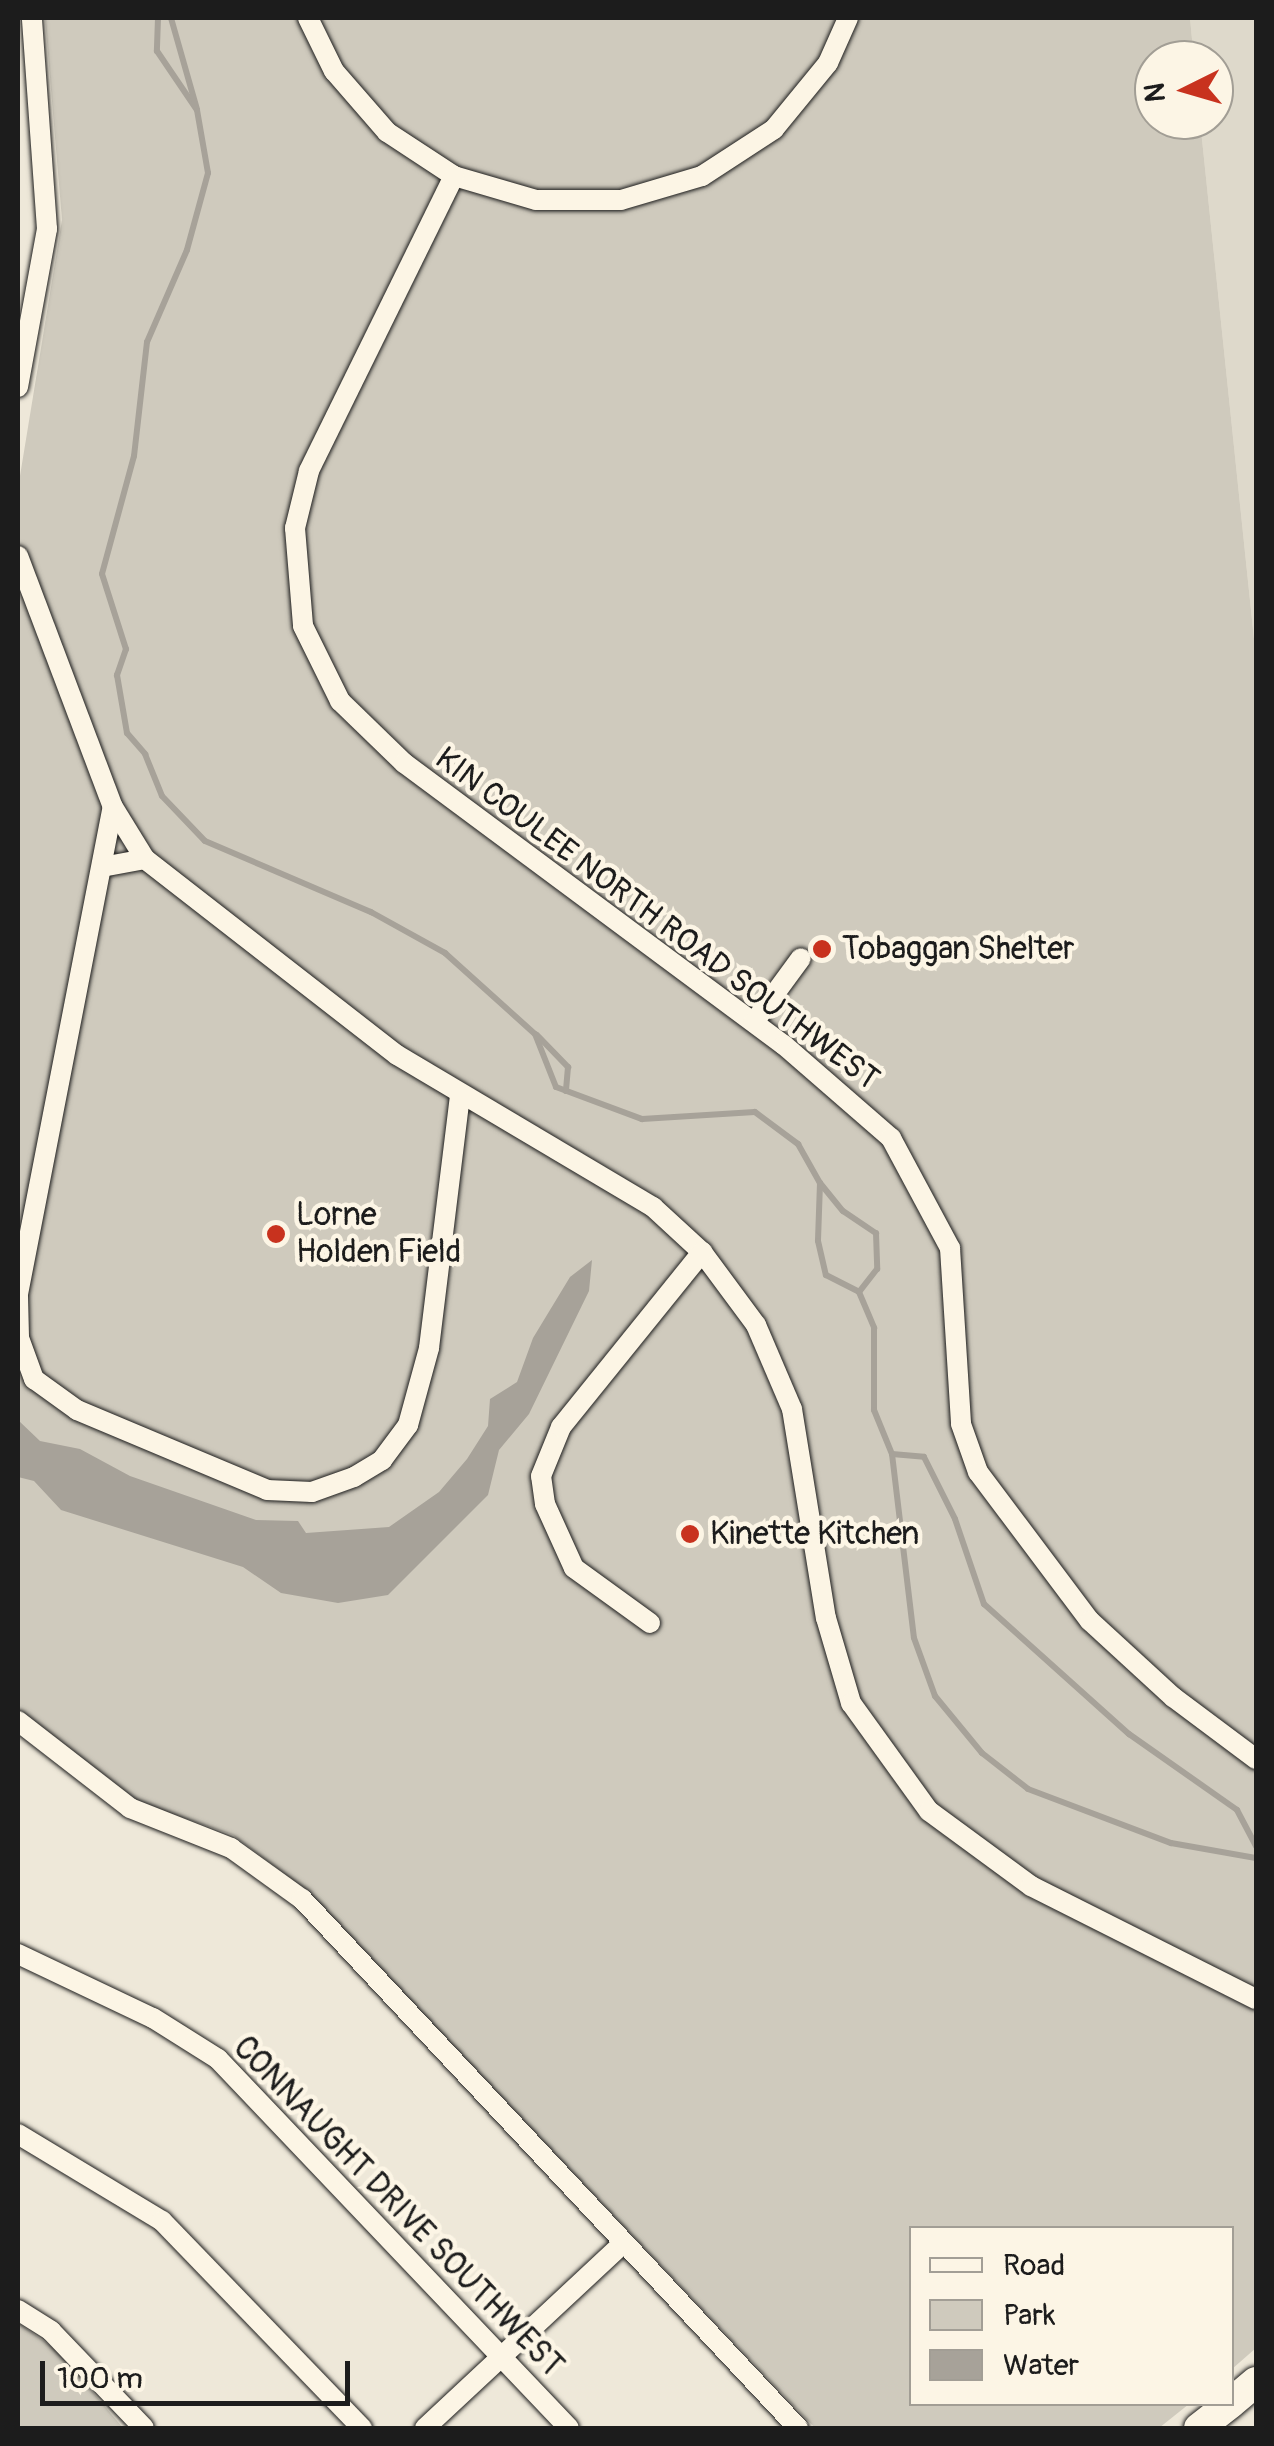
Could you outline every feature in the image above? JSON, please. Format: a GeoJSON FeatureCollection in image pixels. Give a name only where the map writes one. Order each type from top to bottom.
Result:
{"type":"FeatureCollection","features":[{"type":"Feature","properties":{"kind":"highway"},"geometry":{"type":"LineString","coordinates":[[1234,2400],[1256,2382]]}},
{"type":"Feature","properties":{"kind":"highway"},"geometry":{"type":"LineString","coordinates":[[1198,2428],[1227,2406]]}},
{"type":"Feature","properties":{"kind":"street"},"geometry":{"type":"LineString","coordinates":[[308,18],[334,72],[387,132],[454,176],[536,200],[621,200],[702,176],[774,129],[828,63],[848,18]]}},
{"type":"Feature","properties":{"kind":"street"},"geometry":{"type":"LineString","coordinates":[[18,387],[46,229],[32,20]]}},
{"type":"Feature","properties":{"kind":"street","name":"KIN COULEE NORTH ROAD SOUTHWEST"},"geometry":{"type":"LineString","coordinates":[[454,176],[309,470],[295,528],[303,626],[340,700],[404,764],[754,1022],[891,1138],[950,1248],[961,1424],[978,1472],[1090,1620],[1173,1698],[1256,1759]]}},
{"type":"Feature","properties":{"kind":"street"},"geometry":{"type":"LineString","coordinates":[[18,556],[113,807],[145,860],[460,1097],[653,1207],[702,1252],[756,1325],[792,1409],[826,1618],[851,1702],[929,1811],[1031,1886],[1256,1999]]}},
{"type":"Feature","properties":{"kind":"street"},"geometry":{"type":"LineString","coordinates":[[113,807],[18,1295],[19,1338],[34,1379],[77,1410],[267,1490],[312,1492],[354,1477],[382,1460],[408,1425],[428,1348],[460,1097]]}},
{"type":"Feature","properties":{"kind":"street"},"geometry":{"type":"LineString","coordinates":[[102,867],[145,860]]}},
{"type":"Feature","properties":{"kind":"street"},"geometry":{"type":"LineString","coordinates":[[754,1022],[801,958]]}},
{"type":"Feature","properties":{"kind":"street"},"geometry":{"type":"LineString","coordinates":[[650,1623],[574,1568],[545,1504],[541,1476],[560,1426],[702,1252]]}},
{"type":"Feature","properties":{"kind":"street"},"geometry":{"type":"LineString","coordinates":[[18,1721],[130,1808],[230,1848],[302,1899],[620,2246],[798,2428]]}},
{"type":"Feature","properties":{"kind":"street","name":"CONNAUGHT DRIVE SOUTHWEST"},"geometry":{"type":"LineString","coordinates":[[18,1954],[153,2018],[218,2059],[569,2428]]}},
{"type":"Feature","properties":{"kind":"street"},"geometry":{"type":"LineString","coordinates":[[18,2134],[162,2221],[362,2428]]}},
{"type":"Feature","properties":{"kind":"street"},"geometry":{"type":"LineString","coordinates":[[425,2428],[620,2246]]}},
{"type":"Feature","properties":{"kind":"street"},"geometry":{"type":"LineString","coordinates":[[18,2310],[51,2331],[144,2428]]}},
{"type":"Feature","properties":{"kind":"shaded area"},"geometry":{"type":"Polygon","coordinates":[[[1190,18],[1256,18],[1256,658],[1202,140],[1234,140],[1234,40],[1192,40],[1190,18]]]}},
{"type":"Feature","properties":{"kind":"green space"},"geometry":{"type":"Polygon","coordinates":[[[45,18],[1190,18],[1192,40],[1134,40],[1134,140],[1202,140],[1256,658],[1256,2348],[1234,2367],[1234,2226],[909,2226],[909,2406],[1186,2406],[1159,2428],[815,2428],[306,1890],[233,1835],[133,1800],[18,1714],[18,488],[62,220],[45,18]]]}},
{"type":"Feature","properties":{"kind":"green space"},"geometry":{"type":"Polygon","coordinates":[[[18,2323],[58,2351],[123,2428],[18,2428],[18,2323]]]}},
{"type":"Feature","properties":{"kind":"water"},"geometry":{"type":"Polygon","coordinates":[[[592,1260],[589,1291],[529,1414],[499,1450],[488,1495],[388,1595],[338,1603],[281,1593],[243,1567],[61,1510],[34,1481],[18,1477],[18,1420],[40,1441],[80,1449],[130,1476],[256,1520],[298,1521],[306,1533],[389,1527],[439,1492],[467,1459],[488,1426],[490,1399],[517,1382],[533,1338],[570,1277],[592,1260]]]}},
{"type":"Feature","properties":{"kind":"waterway"},"geometry":{"type":"LineString","coordinates":[[158,18],[157,51],[197,110],[208,173],[187,250],[147,342],[134,456],[102,574],[126,649],[117,675],[127,733],[145,754],[162,796],[205,841],[371,912],[445,953],[535,1034],[556,1087],[642,1119],[755,1112],[798,1144],[820,1183],[818,1241],[826,1275],[859,1292],[874,1328],[874,1410],[892,1454],[914,1638],[935,1696],[982,1753],[1028,1789],[1171,1843],[1256,1858]]}},
{"type":"Feature","properties":{"kind":"waterway"},"geometry":{"type":"LineString","coordinates":[[171,18],[197,109]]}},
{"type":"Feature","properties":{"kind":"waterway"},"geometry":{"type":"LineString","coordinates":[[537,1035],[568,1067],[566,1091]]}},
{"type":"Feature","properties":{"kind":"waterway"},"geometry":{"type":"LineString","coordinates":[[820,1183],[843,1211],[876,1233],[877,1269],[859,1292]]}},
{"type":"Feature","properties":{"kind":"waterway"},"geometry":{"type":"LineString","coordinates":[[892,1454],[924,1457],[955,1519],[984,1604],[1129,1734],[1237,1810],[1256,1846]]}},
{"type":"Feature","properties":{"kind":"place","name":"Tobaggan Shelter"},"geometry":{"type":"Point","coordinates":[822,949]}},
{"type":"Feature","properties":{"kind":"place","name":"Lorne Holden Field"},"geometry":{"type":"Point","coordinates":[276,1234]}},
{"type":"Feature","properties":{"kind":"place","name":"Kinette Kitchen"},"geometry":{"type":"Point","coordinates":[690,1534]}}]}
